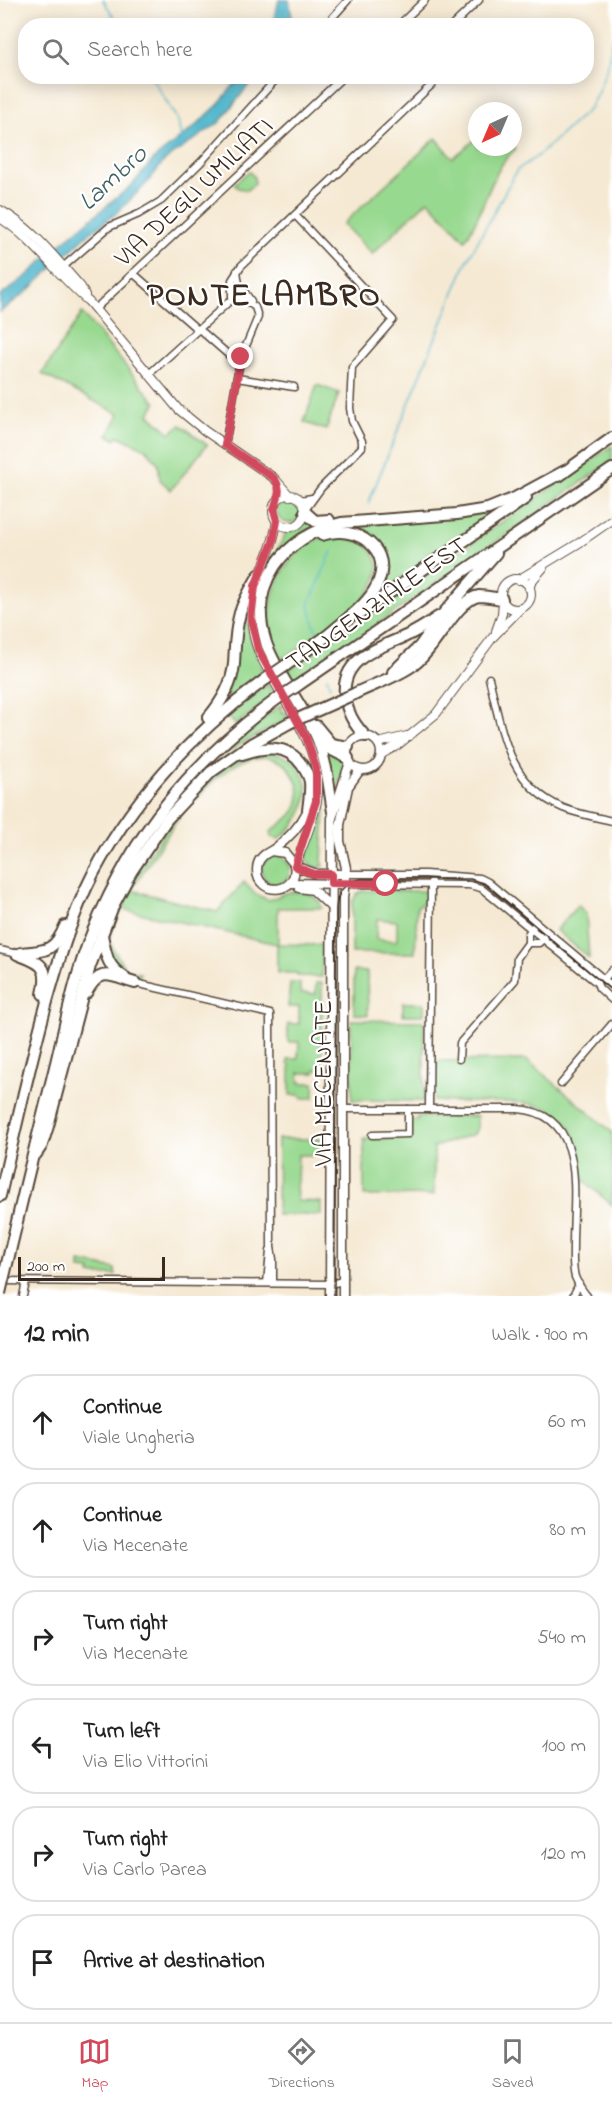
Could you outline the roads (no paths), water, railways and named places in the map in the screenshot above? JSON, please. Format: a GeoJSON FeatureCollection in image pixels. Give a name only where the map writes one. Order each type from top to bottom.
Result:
{"type":"FeatureCollection","features":[{"type":"Feature","properties":{"kind":"highway","name":"TANGENZIALE EST"},"geometry":{"type":"LineString","coordinates":[[0,1196],[31,1059],[59,961],[75,915],[92,876],[138,802],[176,756],[212,721],[266,679],[612,438]]}},
{"type":"Feature","properties":{"kind":"highway","name":"TANGENZIALE EST"},"geometry":{"type":"LineString","coordinates":[[0,1293],[30,1165],[93,932],[127,860],[163,806],[192,773],[226,740],[277,699],[612,468]]}},
{"type":"Feature","properties":{"kind":"highway"},"geometry":{"type":"LineString","coordinates":[[333,812],[326,764],[317,738],[266,643],[261,612],[266,586],[277,561],[288,549],[314,530],[341,523],[465,513],[488,508],[509,501],[565,471]]}},
{"type":"Feature","properties":{"kind":"highway"},"geometry":{"type":"LineString","coordinates":[[305,511],[312,520],[319,522],[374,515],[400,518]]}},
{"type":"Feature","properties":{"kind":"highway"},"geometry":{"type":"LineString","coordinates":[[326,637],[371,596],[380,577],[378,553],[367,540],[342,531],[325,533],[307,542],[287,560],[274,581],[269,608],[269,628],[274,650],[319,731],[328,741],[349,756]]}},
{"type":"Feature","properties":{"kind":"highway"},"geometry":{"type":"LineString","coordinates":[[384,680],[420,646],[443,614],[507,542]]}},
{"type":"Feature","properties":{"kind":"highway"},"geometry":{"type":"LineString","coordinates":[[176,756],[218,706],[225,694],[234,666],[235,639],[240,612],[259,575]]}},
{"type":"Feature","properties":{"kind":"highway"},"geometry":{"type":"LineString","coordinates":[[30,1165],[42,1145],[48,1126],[90,966],[102,934],[120,891],[161,827],[211,772],[250,744],[289,723],[400,673],[417,663],[435,644],[460,608],[469,601],[480,596],[502,600]]}},
{"type":"Feature","properties":{"kind":"highway"},"geometry":{"type":"LineString","coordinates":[[365,736],[350,717],[346,704],[346,682],[352,667],[366,653],[418,630],[443,614]]}},
{"type":"Feature","properties":{"kind":"highway"},"geometry":{"type":"LineString","coordinates":[[317,738],[329,749],[349,756]]}},
{"type":"Feature","properties":{"kind":"highway"},"geometry":{"type":"LineString","coordinates":[[233,756],[267,747],[278,748],[293,756],[309,776],[308,810]]}},
{"type":"Feature","properties":{"kind":"highway"},"geometry":{"type":"LineString","coordinates":[[17,954],[45,951],[54,945],[61,936],[83,885],[92,876]]}},
{"type":"Feature","properties":{"kind":"highway"},"geometry":{"type":"LineString","coordinates":[[102,934],[104,951],[111,966],[135,983]]}},
{"type":"Feature","properties":{"kind":"highway"},"geometry":{"type":"LineString","coordinates":[[17,954],[39,963],[45,975],[31,1059]]}},
{"type":"Feature","properties":{"kind":"highway"},"geometry":{"type":"LineString","coordinates":[[80,1002],[91,984],[100,975],[108,974],[135,983]]}},
{"type":"Feature","properties":{"kind":"main road"},"geometry":{"type":"LineString","coordinates":[[360,770],[349,756],[356,738],[365,736],[372,738],[378,743],[382,754]]}},
{"type":"Feature","properties":{"kind":"main road","name":"VIA MECENATE"},"geometry":{"type":"LineString","coordinates":[[343,1296],[343,899],[346,874],[340,841],[340,825],[348,787],[360,770],[375,767],[382,754]]}},
{"type":"Feature","properties":{"kind":"main road","name":"VIA MECENATE"},"geometry":{"type":"LineString","coordinates":[[330,1296],[333,812],[349,756]]}},
{"type":"Feature","properties":{"kind":"main road"},"geometry":{"type":"LineString","coordinates":[[308,810],[297,828],[259,860],[258,876],[267,887],[276,889],[346,874]]}},
{"type":"Feature","properties":{"kind":"main road"},"geometry":{"type":"LineString","coordinates":[[272,851],[285,853],[295,866],[294,876],[287,885]]}},
{"type":"Feature","properties":{"kind":"main road"},"geometry":{"type":"LineString","coordinates":[[295,866],[345,884]]}},
{"type":"Feature","properties":{"kind":"main road"},"geometry":{"type":"LineString","coordinates":[[287,885],[310,889],[331,907]]}},
{"type":"Feature","properties":{"kind":"street"},"geometry":{"type":"LineString","coordinates":[[332,18],[348,0]]}},
{"type":"Feature","properties":{"kind":"street"},"geometry":{"type":"LineString","coordinates":[[406,18],[425,0]]}},
{"type":"Feature","properties":{"kind":"street"},"geometry":{"type":"LineString","coordinates":[[460,18],[479,0]]}},
{"type":"Feature","properties":{"kind":"street"},"geometry":{"type":"LineString","coordinates":[[60,267],[109,226],[139,214],[161,201],[209,153],[272,84]]}},
{"type":"Feature","properties":{"kind":"street","name":"VIA DEGLI UMILIATI"},"geometry":{"type":"LineString","coordinates":[[95,309],[336,84]]}},
{"type":"Feature","properties":{"kind":"street"},"geometry":{"type":"LineString","coordinates":[[232,299],[231,281],[237,270],[432,86]]}},
{"type":"Feature","properties":{"kind":"street"},"geometry":{"type":"LineString","coordinates":[[0,210],[26,228],[47,254]]}},
{"type":"Feature","properties":{"kind":"street"},"geometry":{"type":"LineString","coordinates":[[273,542],[288,527],[299,523],[312,498],[362,447],[362,441],[352,421],[350,408],[352,367],[393,320],[295,215]]}},
{"type":"Feature","properties":{"kind":"street"},"geometry":{"type":"LineString","coordinates":[[0,218],[22,233],[60,267],[181,412],[277,482],[290,496],[300,500],[312,498]]}},
{"type":"Feature","properties":{"kind":"street"},"geometry":{"type":"LineString","coordinates":[[225,445],[239,364],[258,320],[255,307],[239,286],[237,270]]}},
{"type":"Feature","properties":{"kind":"street"},"geometry":{"type":"LineString","coordinates":[[133,273],[239,364]]}},
{"type":"Feature","properties":{"kind":"street"},"geometry":{"type":"LineString","coordinates":[[149,374],[232,299],[242,298],[255,307]]}},
{"type":"Feature","properties":{"kind":"street"},"geometry":{"type":"LineString","coordinates":[[237,378],[294,387]]}},
{"type":"Feature","properties":{"kind":"street"},"geometry":{"type":"LineString","coordinates":[[277,482],[279,499],[274,510],[277,521],[273,542],[259,575],[252,604],[255,640],[262,660],[306,737],[316,768],[316,801],[295,866]]}},
{"type":"Feature","properties":{"kind":"street"},"geometry":{"type":"LineString","coordinates":[[279,499],[290,496]]}},
{"type":"Feature","properties":{"kind":"street"},"geometry":{"type":"LineString","coordinates":[[300,500],[305,511]]}},
{"type":"Feature","properties":{"kind":"street"},"geometry":{"type":"LineString","coordinates":[[493,638],[502,614],[501,591],[505,584],[550,561],[612,520]]}},
{"type":"Feature","properties":{"kind":"street"},"geometry":{"type":"LineString","coordinates":[[277,521],[288,527]]}},
{"type":"Feature","properties":{"kind":"street"},"geometry":{"type":"LineString","coordinates":[[382,754],[398,745],[436,714],[493,638],[530,600],[530,588],[537,574],[550,561]]}},
{"type":"Feature","properties":{"kind":"street"},"geometry":{"type":"LineString","coordinates":[[518,579],[530,588]]}},
{"type":"Feature","properties":{"kind":"street"},"geometry":{"type":"LineString","coordinates":[[502,600],[510,608],[520,609]]}},
{"type":"Feature","properties":{"kind":"street"},"geometry":{"type":"LineString","coordinates":[[489,678],[509,754],[524,778],[546,798],[561,807],[612,821]]}},
{"type":"Feature","properties":{"kind":"street"},"geometry":{"type":"LineString","coordinates":[[378,743],[409,736]]}},
{"type":"Feature","properties":{"kind":"street"},"geometry":{"type":"LineString","coordinates":[[308,810],[316,768]]}},
{"type":"Feature","properties":{"kind":"street"},"geometry":{"type":"LineString","coordinates":[[346,874],[472,876],[484,880],[536,924],[612,1000]]}},
{"type":"Feature","properties":{"kind":"street"},"geometry":{"type":"LineString","coordinates":[[429,1109],[430,884],[437,876]]}},
{"type":"Feature","properties":{"kind":"street"},"geometry":{"type":"LineString","coordinates":[[481,888],[484,880]]}},
{"type":"Feature","properties":{"kind":"street"},"geometry":{"type":"LineString","coordinates":[[345,884],[469,885],[481,888],[531,930],[546,936],[612,986]]}},
{"type":"Feature","properties":{"kind":"street"},"geometry":{"type":"LineString","coordinates":[[459,1059],[460,1043],[515,980],[518,956],[528,943],[528,934],[536,924]]}},
{"type":"Feature","properties":{"kind":"street"},"geometry":{"type":"LineString","coordinates":[[528,943],[539,942],[546,936]]}},
{"type":"Feature","properties":{"kind":"street"},"geometry":{"type":"LineString","coordinates":[[0,950],[17,954]]}},
{"type":"Feature","properties":{"kind":"street"},"geometry":{"type":"LineString","coordinates":[[604,980],[612,970]]}},
{"type":"Feature","properties":{"kind":"street"},"geometry":{"type":"LineString","coordinates":[[135,983],[270,1014],[270,1283]]}},
{"type":"Feature","properties":{"kind":"street"},"geometry":{"type":"LineString","coordinates":[[561,1084],[612,1024]]}},
{"type":"Feature","properties":{"kind":"street"},"geometry":{"type":"LineString","coordinates":[[343,1109],[527,1110],[549,1120],[561,1131],[569,1145],[573,1160],[573,1265],[579,1284],[587,1296]]}},
{"type":"Feature","properties":{"kind":"street"},"geometry":{"type":"LineString","coordinates":[[372,1135],[408,1134],[408,1109]]}},
{"type":"Feature","properties":{"kind":"street"},"geometry":{"type":"LineString","coordinates":[[0,1280],[330,1284],[343,1281]]}},
{"type":"Feature","properties":{"kind":"street"},"geometry":{"type":"LineString","coordinates":[[23,1296],[26,1282]]}},
{"type":"Feature","properties":{"kind":"street"},"geometry":{"type":"LineString","coordinates":[[573,1296],[579,1284]]}},
{"type":"Feature","properties":{"kind":"water"},"geometry":{"type":"Polygon","coordinates":[[[279,0],[289,0],[291,18],[274,18],[279,0]]]}},
{"type":"Feature","properties":{"kind":"water"},"geometry":{"type":"Polygon","coordinates":[[[234,84],[250,84],[220,122],[164,161],[148,182],[118,212],[86,236],[29,290],[0,312],[0,296],[29,274],[58,246],[132,185],[155,158],[218,105],[234,84]]]}},
{"type":"Feature","properties":{"kind":"waterway"},"geometry":{"type":"LineString","coordinates":[[103,0],[115,18]]}},
{"type":"Feature","properties":{"kind":"waterway"},"geometry":{"type":"LineString","coordinates":[[368,504],[466,263],[517,170],[539,155],[589,109],[608,64],[612,40]]}},
{"type":"Feature","properties":{"kind":"waterway"},"geometry":{"type":"LineString","coordinates":[[156,84],[178,121],[181,138]]}},
{"type":"Feature","properties":{"kind":"waterway"},"geometry":{"type":"LineString","coordinates":[[316,631],[309,605],[332,551]]}},
{"type":"Feature","properties":{"kind":"waterway"},"geometry":{"type":"LineString","coordinates":[[327,677],[330,687]]}},
{"type":"Feature","properties":{"kind":"tram line"},"geometry":{"type":"LineString","coordinates":[[334,1296],[336,909],[342,889],[361,879],[470,879],[484,883],[612,991]]}},
{"type":"Feature","properties":{"kind":"district","name":"PONTE LAMBRO"},"geometry":{"type":"Point","coordinates":[264,294]}},
{"type":"Feature","properties":{"kind":"water label","name":"Lambro"},"geometry":{"type":"Point","coordinates":[112,177]}}]}
